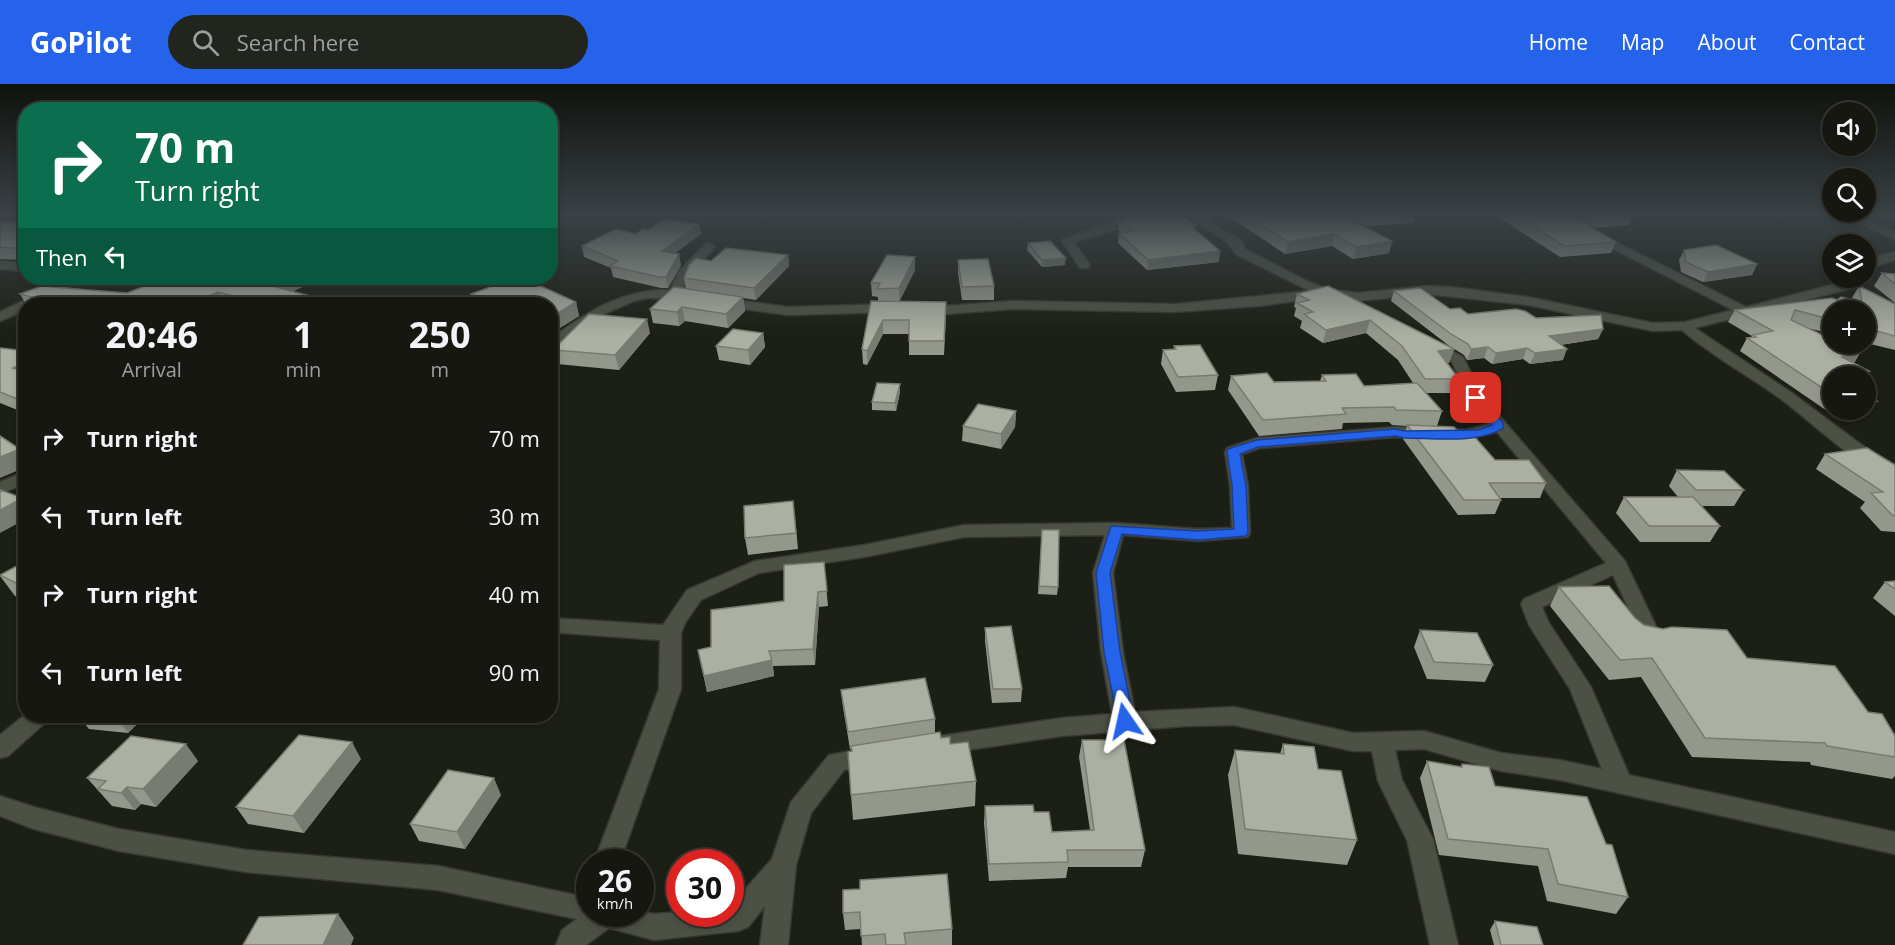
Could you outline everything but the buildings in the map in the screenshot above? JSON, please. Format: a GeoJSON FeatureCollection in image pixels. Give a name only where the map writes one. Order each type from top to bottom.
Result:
{"type":"FeatureCollection","features":[{"type":"Feature","properties":{"kind":"street"},"geometry":{"type":"LineString","coordinates":[[676,294],[676,286],[690,265],[700,255]]}},
{"type":"Feature","properties":{"kind":"street"},"geometry":{"type":"LineString","coordinates":[[1077,255],[1084,265]]}},
{"type":"Feature","properties":{"kind":"street"},"geometry":{"type":"LineString","coordinates":[[1247,255],[1302,284],[1326,293],[1357,297],[1452,291],[1528,301],[1653,327],[1685,326],[1835,288]]}},
{"type":"Feature","properties":{"kind":"street"},"geometry":{"type":"LineString","coordinates":[[1634,255],[1743,310]]}},
{"type":"Feature","properties":{"kind":"street"},"geometry":{"type":"LineString","coordinates":[[1876,260],[1895,256]]}},
{"type":"Feature","properties":{"kind":"street"},"geometry":{"type":"LineString","coordinates":[[0,265],[18,266]]}},
{"type":"Feature","properties":{"kind":"street"},"geometry":{"type":"LineString","coordinates":[[41,297],[65,285]]}},
{"type":"Feature","properties":{"kind":"street"},"geometry":{"type":"LineString","coordinates":[[558,340],[608,305],[643,294],[676,294],[788,311],[807,311],[891,308],[945,310],[1012,305],[1175,308],[1258,302],[1326,293]]}},
{"type":"Feature","properties":{"kind":"street"},"geometry":{"type":"LineString","coordinates":[[1357,297],[1379,313]]}},
{"type":"Feature","properties":{"kind":"street"},"geometry":{"type":"LineString","coordinates":[[0,317],[18,308]]}},
{"type":"Feature","properties":{"kind":"street"},"geometry":{"type":"LineString","coordinates":[[1685,326],[1707,345],[1788,396],[1843,441],[1895,474]]}},
{"type":"Feature","properties":{"kind":"street"},"geometry":{"type":"LineString","coordinates":[[1419,336],[1458,360],[1476,398],[1618,565],[1652,639]]}},
{"type":"Feature","properties":{"kind":"street"},"geometry":{"type":"LineString","coordinates":[[612,849],[670,689],[671,633],[675,621],[694,595],[755,567],[964,531],[1116,529],[1198,535],[1241,533],[1239,485],[1233,452],[1257,443],[1396,432],[1404,434],[1478,434],[1499,425]]}},
{"type":"Feature","properties":{"kind":"street"},"geometry":{"type":"LineString","coordinates":[[0,489],[18,480]]}},
{"type":"Feature","properties":{"kind":"street"},"geometry":{"type":"LineString","coordinates":[[1116,529],[1103,573],[1112,652],[1125,721]]}},
{"type":"Feature","properties":{"kind":"street"},"geometry":{"type":"LineString","coordinates":[[1618,565],[1531,603],[1539,625],[1580,687],[1620,783]]}},
{"type":"Feature","properties":{"kind":"street"},"geometry":{"type":"LineString","coordinates":[[558,626],[671,633]]}},
{"type":"Feature","properties":{"kind":"street"},"geometry":{"type":"LineString","coordinates":[[774,945],[783,865],[800,809],[837,762],[1062,727],[1125,721],[1234,716],[1353,742],[1424,740],[1501,762],[1560,770],[1895,843]]}},
{"type":"Feature","properties":{"kind":"street"},"geometry":{"type":"LineString","coordinates":[[0,748],[30,723]]}},
{"type":"Feature","properties":{"kind":"street"},"geometry":{"type":"LineString","coordinates":[[1382,741],[1390,781],[1420,839],[1444,945]]}},
{"type":"Feature","properties":{"kind":"street"},"geometry":{"type":"LineString","coordinates":[[0,806],[34,818],[119,840],[246,861],[438,878],[576,907]]}},
{"type":"Feature","properties":{"kind":"street"},"geometry":{"type":"LineString","coordinates":[[654,927],[738,918],[783,865]]}},
{"type":"Feature","properties":{"kind":"street"},"geometry":{"type":"LineString","coordinates":[[570,945],[572,939],[588,927]]}},
{"type":"Feature","properties":{"kind":"route"},"geometry":{"type":"LineString","coordinates":[[1125,721],[1112,652],[1103,573],[1116,529],[1198,535],[1241,533],[1239,485],[1233,452],[1257,443],[1396,432],[1404,434],[1478,434],[1499,425],[1476,398]]}}]}
